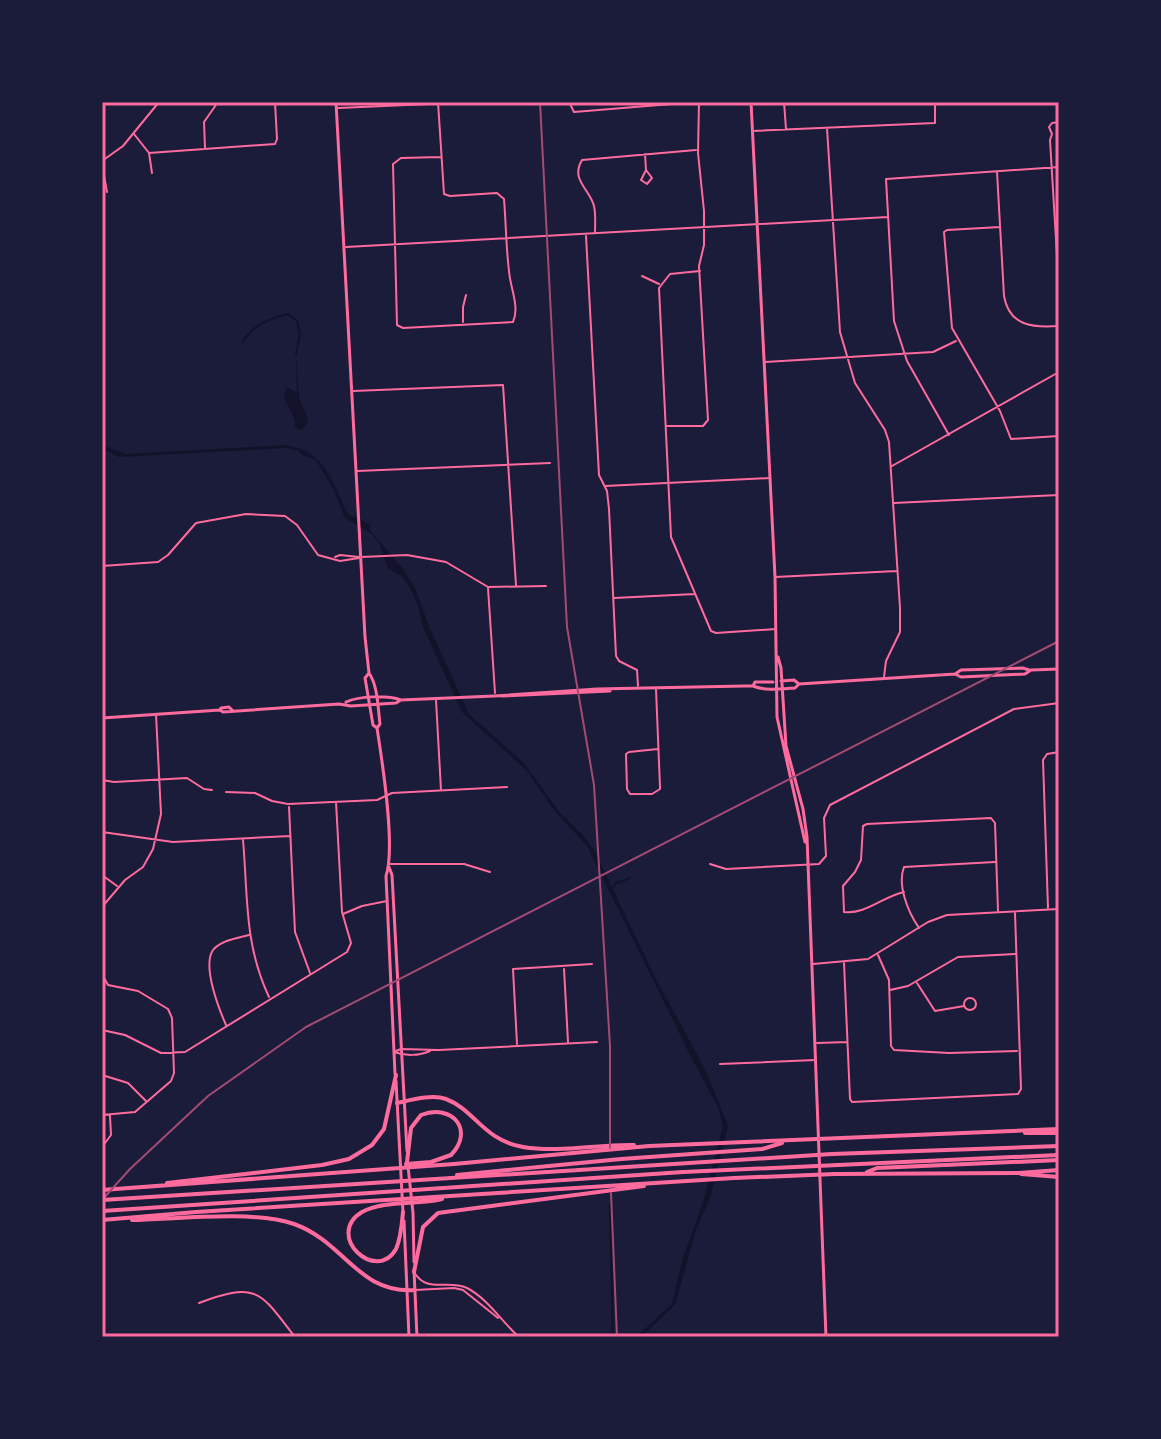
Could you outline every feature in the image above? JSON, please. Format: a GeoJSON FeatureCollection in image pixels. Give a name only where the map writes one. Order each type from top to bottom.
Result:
{"type":"FeatureCollection","features":[{"type":"Feature","properties":{"kind":"highway"},"geometry":{"type":"LineString","coordinates":[[159,1186],[349,1159],[372,1145],[384,1129],[396,1075]]}},
{"type":"Feature","properties":{"kind":"highway"},"geometry":{"type":"LineString","coordinates":[[397,1103],[428,1098],[447,1099],[491,1135],[524,1147],[608,1148]]}},
{"type":"Feature","properties":{"kind":"highway"},"geometry":{"type":"LineString","coordinates":[[407,1162],[411,1128],[418,1118],[432,1111],[451,1114],[457,1120],[460,1132],[456,1150],[443,1159],[416,1164]]}},
{"type":"Feature","properties":{"kind":"highway"},"geometry":{"type":"LineString","coordinates":[[102,1190],[620,1147],[1059,1131]]}},
{"type":"Feature","properties":{"kind":"highway"},"geometry":{"type":"LineString","coordinates":[[102,1200],[416,1180],[608,1160],[762,1149],[789,1142]]}},
{"type":"Feature","properties":{"kind":"highway"},"geometry":{"type":"LineString","coordinates":[[425,1179],[810,1155],[1059,1146]]}},
{"type":"Feature","properties":{"kind":"highway"},"geometry":{"type":"LineString","coordinates":[[102,1211],[620,1175],[1059,1157]]}},
{"type":"Feature","properties":{"kind":"highway"},"geometry":{"type":"LineString","coordinates":[[864,1173],[877,1168],[1059,1157]]}},
{"type":"Feature","properties":{"kind":"highway"},"geometry":{"type":"LineString","coordinates":[[102,1221],[452,1196],[608,1189],[650,1183],[864,1173],[1059,1170]]}},
{"type":"Feature","properties":{"kind":"highway"},"geometry":{"type":"LineString","coordinates":[[1019,1173],[1059,1177]]}},
{"type":"Feature","properties":{"kind":"highway"},"geometry":{"type":"LineString","coordinates":[[414,1272],[423,1227],[438,1213],[608,1189]]}},
{"type":"Feature","properties":{"kind":"highway"},"geometry":{"type":"LineString","coordinates":[[386,1203],[364,1211],[350,1226],[351,1247],[366,1260],[386,1257],[395,1250],[403,1212]]}},
{"type":"Feature","properties":{"kind":"highway"},"geometry":{"type":"LineString","coordinates":[[102,1221],[233,1218],[280,1221],[314,1233],[331,1244],[371,1282],[391,1290],[415,1290]]}},
{"type":"Feature","properties":{"kind":"main road"},"geometry":{"type":"LineString","coordinates":[[336,102],[360,557],[369,673],[373,677],[380,724],[377,728]]}},
{"type":"Feature","properties":{"kind":"main road"},"geometry":{"type":"LineString","coordinates":[[751,102],[775,577],[775,689],[778,728],[805,842],[826,1337]]}},
{"type":"Feature","properties":{"kind":"main road"},"geometry":{"type":"LineString","coordinates":[[777,655],[783,689],[784,734],[803,809],[805,842]]}},
{"type":"Feature","properties":{"kind":"main road"},"geometry":{"type":"LineString","coordinates":[[344,703],[350,699],[401,700],[526,692],[753,686],[783,689],[795,688],[799,684],[955,674],[961,677],[1025,674],[1031,670],[1059,669]]}},
{"type":"Feature","properties":{"kind":"main road"},"geometry":{"type":"LineString","coordinates":[[369,673],[365,678],[383,759],[392,875],[407,1162],[413,1213],[417,1337]]}},
{"type":"Feature","properties":{"kind":"main road"},"geometry":{"type":"LineString","coordinates":[[753,686],[755,682],[794,680],[799,684]]}},
{"type":"Feature","properties":{"kind":"main road"},"geometry":{"type":"LineString","coordinates":[[102,718],[221,708],[232,710],[344,703],[351,706],[370,705],[401,700]]}},
{"type":"Feature","properties":{"kind":"main road"},"geometry":{"type":"LineString","coordinates":[[389,866],[386,876],[387,901],[409,1337]]}},
{"type":"Feature","properties":{"kind":"street"},"geometry":{"type":"LineString","coordinates":[[107,192],[102,163],[123,146],[159,102]]}},
{"type":"Feature","properties":{"kind":"street"},"geometry":{"type":"LineString","coordinates":[[205,149],[204,122],[218,102]]}},
{"type":"Feature","properties":{"kind":"street"},"geometry":{"type":"LineString","coordinates":[[149,153],[275,144],[275,102]]}},
{"type":"Feature","properties":{"kind":"street"},"geometry":{"type":"LineString","coordinates":[[337,108],[475,102]]}},
{"type":"Feature","properties":{"kind":"street"},"geometry":{"type":"LineString","coordinates":[[569,102],[574,112],[699,102],[704,228],[700,271],[708,420],[703,426],[666,426]]}},
{"type":"Feature","properties":{"kind":"street"},"geometry":{"type":"LineString","coordinates":[[784,102],[786,130]]}},
{"type":"Feature","properties":{"kind":"street"},"geometry":{"type":"LineString","coordinates":[[752,131],[935,123],[935,102]]}},
{"type":"Feature","properties":{"kind":"street"},"geometry":{"type":"LineString","coordinates":[[438,103],[445,195],[502,195],[515,320],[508,323],[398,326],[394,163],[401,158],[441,157]]}},
{"type":"Feature","properties":{"kind":"street"},"geometry":{"type":"LineString","coordinates":[[1059,122],[1050,124],[1049,129],[1054,134],[1050,140],[1059,289]]}},
{"type":"Feature","properties":{"kind":"street"},"geometry":{"type":"LineString","coordinates":[[827,128],[840,332],[855,383],[885,430],[890,467],[900,632],[886,661],[884,679]]}},
{"type":"Feature","properties":{"kind":"street"},"geometry":{"type":"LineString","coordinates":[[133,133],[149,153],[152,173]]}},
{"type":"Feature","properties":{"kind":"street"},"geometry":{"type":"LineString","coordinates":[[596,234],[593,203],[580,183],[580,162],[589,157],[699,150]]}},
{"type":"Feature","properties":{"kind":"street"},"geometry":{"type":"LineString","coordinates":[[645,153],[646,170]]}},
{"type":"Feature","properties":{"kind":"street"},"geometry":{"type":"LineString","coordinates":[[949,435],[904,354],[894,321],[886,179],[1059,167]]}},
{"type":"Feature","properties":{"kind":"street"},"geometry":{"type":"LineString","coordinates":[[997,171],[1004,296],[1009,313],[1031,327],[1059,326]]}},
{"type":"Feature","properties":{"kind":"street"},"geometry":{"type":"LineString","coordinates":[[343,247],[888,217]]}},
{"type":"Feature","properties":{"kind":"street"},"geometry":{"type":"LineString","coordinates":[[1000,227],[944,232],[949,316],[1011,439],[1059,436]]}},
{"type":"Feature","properties":{"kind":"street"},"geometry":{"type":"LineString","coordinates":[[586,234],[599,475],[609,509],[616,656],[619,661],[637,670],[638,689]]}},
{"type":"Feature","properties":{"kind":"street"},"geometry":{"type":"LineString","coordinates":[[700,271],[670,274],[660,284],[671,537],[713,632],[777,629]]}},
{"type":"Feature","properties":{"kind":"street"},"geometry":{"type":"LineString","coordinates":[[642,276],[660,284]]}},
{"type":"Feature","properties":{"kind":"street"},"geometry":{"type":"LineString","coordinates":[[463,324],[466,295]]}},
{"type":"Feature","properties":{"kind":"street"},"geometry":{"type":"LineString","coordinates":[[764,362],[933,352],[959,340]]}},
{"type":"Feature","properties":{"kind":"street"},"geometry":{"type":"LineString","coordinates":[[890,467],[1059,372]]}},
{"type":"Feature","properties":{"kind":"street"},"geometry":{"type":"LineString","coordinates":[[351,391],[503,385],[516,585]]}},
{"type":"Feature","properties":{"kind":"street"},"geometry":{"type":"LineString","coordinates":[[356,471],[550,463]]}},
{"type":"Feature","properties":{"kind":"street"},"geometry":{"type":"LineString","coordinates":[[604,486],[770,478]]}},
{"type":"Feature","properties":{"kind":"street"},"geometry":{"type":"LineString","coordinates":[[892,503],[1059,495]]}},
{"type":"Feature","properties":{"kind":"street"},"geometry":{"type":"LineString","coordinates":[[102,566],[158,562],[168,555],[189,528],[199,522],[246,514],[280,515],[290,518],[316,553],[333,558],[340,555],[396,556],[446,562],[488,587],[546,586]]}},
{"type":"Feature","properties":{"kind":"street"},"geometry":{"type":"LineString","coordinates":[[775,577],[898,571]]}},
{"type":"Feature","properties":{"kind":"street"},"geometry":{"type":"LineString","coordinates":[[488,587],[495,696]]}},
{"type":"Feature","properties":{"kind":"street"},"geometry":{"type":"LineString","coordinates":[[613,598],[695,594]]}},
{"type":"Feature","properties":{"kind":"street"},"geometry":{"type":"LineString","coordinates":[[656,689],[658,749],[658,792],[629,793],[626,754],[658,749]]}},
{"type":"Feature","properties":{"kind":"street"},"geometry":{"type":"LineString","coordinates":[[436,698],[441,791]]}},
{"type":"Feature","properties":{"kind":"street"},"geometry":{"type":"LineString","coordinates":[[710,864],[726,869],[817,864],[825,858],[824,818],[830,805],[1014,709],[1059,703]]}},
{"type":"Feature","properties":{"kind":"street"},"geometry":{"type":"LineString","coordinates":[[102,907],[118,887],[143,867],[156,839],[161,816],[156,714]]}},
{"type":"Feature","properties":{"kind":"street"},"geometry":{"type":"LineString","coordinates":[[1048,910],[1043,757],[1059,752]]}},
{"type":"Feature","properties":{"kind":"street"},"geometry":{"type":"LineString","coordinates":[[102,780],[187,778],[204,789],[212,790]]}},
{"type":"Feature","properties":{"kind":"street"},"geometry":{"type":"LineString","coordinates":[[226,792],[255,793],[288,804],[377,800],[394,793],[507,787]]}},
{"type":"Feature","properties":{"kind":"street"},"geometry":{"type":"LineString","coordinates":[[102,1030],[125,1035],[157,1052],[188,1051],[349,950],[351,943],[342,914],[336,802]]}},
{"type":"Feature","properties":{"kind":"street"},"geometry":{"type":"LineString","coordinates":[[288,804],[295,932],[310,974]]}},
{"type":"Feature","properties":{"kind":"street"},"geometry":{"type":"LineString","coordinates":[[904,892],[889,895],[860,911],[844,912],[843,886],[859,864],[862,828],[867,824],[993,819],[998,911]]}},
{"type":"Feature","properties":{"kind":"street"},"geometry":{"type":"LineString","coordinates":[[102,832],[174,842],[290,836]]}},
{"type":"Feature","properties":{"kind":"street"},"geometry":{"type":"LineString","coordinates":[[243,838],[249,935],[256,965],[270,999]]}},
{"type":"Feature","properties":{"kind":"street"},"geometry":{"type":"LineString","coordinates":[[919,928],[904,892],[902,869],[906,866],[996,862]]}},
{"type":"Feature","properties":{"kind":"street"},"geometry":{"type":"LineString","coordinates":[[389,866],[464,864],[490,872]]}},
{"type":"Feature","properties":{"kind":"street"},"geometry":{"type":"LineString","coordinates":[[102,875],[118,887]]}},
{"type":"Feature","properties":{"kind":"street"},"geometry":{"type":"LineString","coordinates":[[342,914],[387,901]]}},
{"type":"Feature","properties":{"kind":"street"},"geometry":{"type":"LineString","coordinates":[[811,964],[863,960],[933,920],[952,914],[1059,909]]}},
{"type":"Feature","properties":{"kind":"street"},"geometry":{"type":"LineString","coordinates":[[844,962],[850,1099],[857,1103],[1018,1094],[1021,1089],[1015,911]]}},
{"type":"Feature","properties":{"kind":"street"},"geometry":{"type":"LineString","coordinates":[[227,1026],[216,996],[209,968],[210,959],[212,952],[222,943],[249,935]]}},
{"type":"Feature","properties":{"kind":"street"},"geometry":{"type":"LineString","coordinates":[[877,954],[886,969],[891,1046],[896,1051],[1019,1051]]}},
{"type":"Feature","properties":{"kind":"street"},"geometry":{"type":"LineString","coordinates":[[889,990],[916,982],[958,957],[1016,954]]}},
{"type":"Feature","properties":{"kind":"street"},"geometry":{"type":"LineString","coordinates":[[102,963],[108,985],[138,991],[168,1009],[172,1018],[173,1052],[173,1079],[133,1113],[102,1115]]}},
{"type":"Feature","properties":{"kind":"street"},"geometry":{"type":"LineString","coordinates":[[517,1045],[513,969],[592,964]]}},
{"type":"Feature","properties":{"kind":"street"},"geometry":{"type":"LineString","coordinates":[[564,966],[568,1043]]}},
{"type":"Feature","properties":{"kind":"street"},"geometry":{"type":"LineString","coordinates":[[916,982],[935,1011],[964,1006]]}},
{"type":"Feature","properties":{"kind":"street"},"geometry":{"type":"LineString","coordinates":[[394,1052],[401,1049],[597,1042]]}},
{"type":"Feature","properties":{"kind":"street"},"geometry":{"type":"LineString","coordinates":[[814,1043],[848,1042]]}},
{"type":"Feature","properties":{"kind":"street"},"geometry":{"type":"LineString","coordinates":[[394,1052],[402,1055],[423,1054],[431,1050]]}},
{"type":"Feature","properties":{"kind":"street"},"geometry":{"type":"LineString","coordinates":[[720,1064],[815,1060]]}},
{"type":"Feature","properties":{"kind":"street"},"geometry":{"type":"LineString","coordinates":[[102,1075],[128,1083],[147,1102]]}},
{"type":"Feature","properties":{"kind":"street"},"geometry":{"type":"LineString","coordinates":[[102,1147],[111,1135],[110,1115]]}},
{"type":"Feature","properties":{"kind":"street"},"geometry":{"type":"LineString","coordinates":[[414,1272],[425,1284],[449,1284],[468,1289],[519,1337]]}},
{"type":"Feature","properties":{"kind":"street"},"geometry":{"type":"LineString","coordinates":[[415,1290],[463,1290],[499,1318]]}},
{"type":"Feature","properties":{"kind":"street"},"geometry":{"type":"LineString","coordinates":[[199,1303],[243,1292],[255,1293],[266,1299],[295,1337]]}},
{"type":"Feature","properties":{"kind":"shaded area"},"geometry":{"type":"Polygon","coordinates":[[[296,355],[299,398],[308,419],[306,426],[300,430],[295,427],[284,394],[287,387],[297,393],[296,355]]]}},
{"type":"Feature","properties":{"kind":"shaded area"},"geometry":{"type":"Polygon","coordinates":[[[102,445],[125,454],[285,445],[299,448],[318,460],[332,479],[348,514],[371,525],[369,529],[404,570],[416,590],[469,714],[524,763],[558,810],[594,850],[655,977],[706,1071],[728,1126],[710,1198],[696,1230],[675,1305],[641,1337],[636,1337],[672,1304],[723,1126],[718,1107],[587,846],[554,810],[527,771],[462,712],[423,627],[410,588],[402,576],[388,568],[379,543],[372,534],[345,518],[334,490],[316,460],[287,448],[119,457],[102,448],[102,445]]]}},
{"type":"Feature","properties":{"kind":"waterway"},"geometry":{"type":"LineString","coordinates":[[243,342],[262,323],[288,314],[297,321],[300,334],[296,355]]}},
{"type":"Feature","properties":{"kind":"waterway"},"geometry":{"type":"LineString","coordinates":[[611,890],[616,883],[630,878]]}},
{"type":"Feature","properties":{"kind":"waterway"},"geometry":{"type":"LineString","coordinates":[[610,1204],[613,1337]]}},
{"type":"Feature","properties":{"kind":"railway"},"geometry":{"type":"LineString","coordinates":[[540,102],[567,627],[594,785],[610,1046],[610,1148]]}},
{"type":"Feature","properties":{"kind":"railway"},"geometry":{"type":"LineString","coordinates":[[102,1200],[130,1169],[208,1096],[306,1027],[1059,641]]}},
{"type":"Feature","properties":{"kind":"railway"},"geometry":{"type":"LineString","coordinates":[[611,1193],[617,1337]]}}]}
